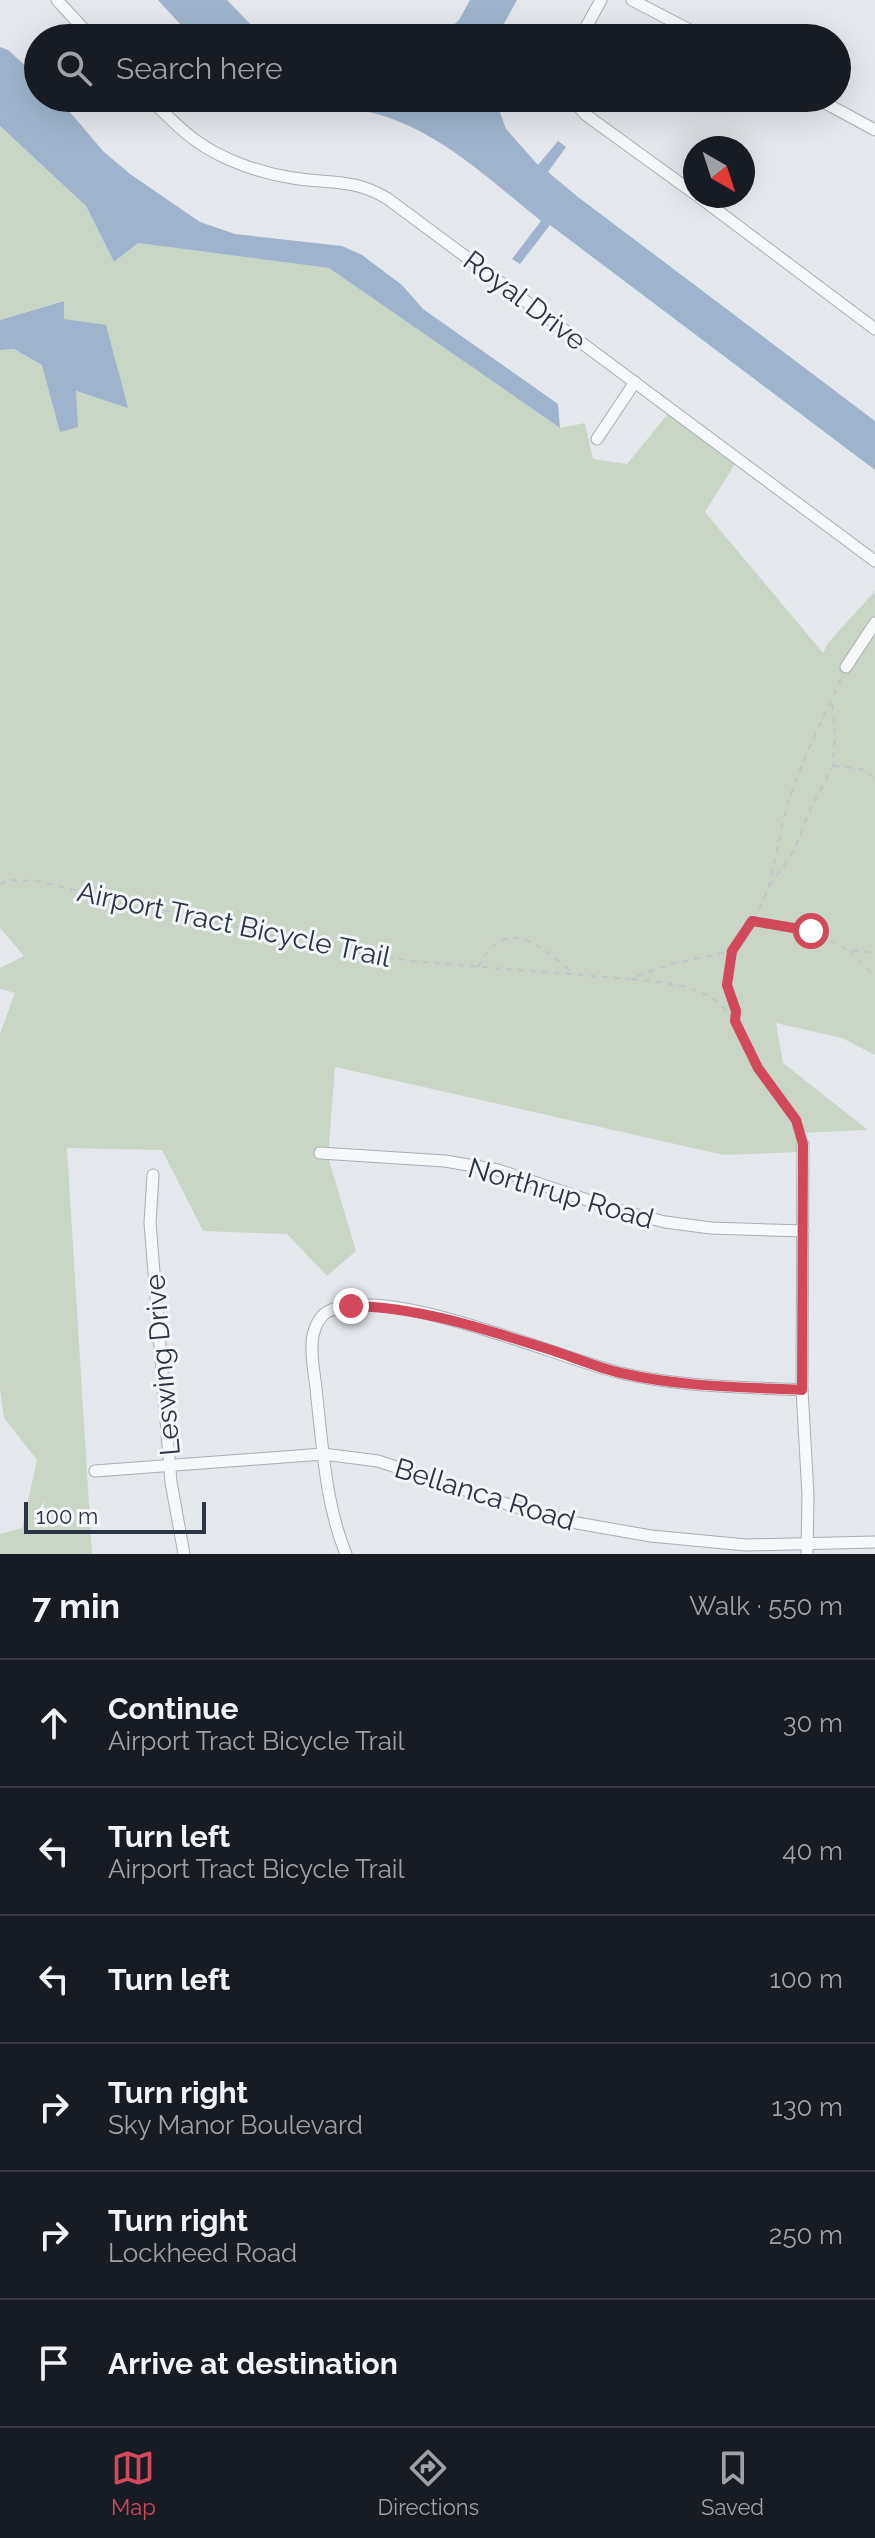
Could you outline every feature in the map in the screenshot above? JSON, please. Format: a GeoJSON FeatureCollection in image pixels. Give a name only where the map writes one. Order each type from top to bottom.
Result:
{"type":"FeatureCollection","features":[{"type":"Feature","properties":{"kind":"street"},"geometry":{"type":"LineString","coordinates":[[57,0],[79,24]]}},
{"type":"Feature","properties":{"kind":"street"},"geometry":{"type":"LineString","coordinates":[[588,24],[601,0]]}},
{"type":"Feature","properties":{"kind":"street"},"geometry":{"type":"LineString","coordinates":[[632,0],[678,24]]}},
{"type":"Feature","properties":{"kind":"street","name":"Royal Drive"},"geometry":{"type":"LineString","coordinates":[[164,112],[195,140],[241,163],[294,178],[352,183],[370,188],[875,561]]}},
{"type":"Feature","properties":{"kind":"street"},"geometry":{"type":"LineString","coordinates":[[583,112],[683,186]]}},
{"type":"Feature","properties":{"kind":"street"},"geometry":{"type":"LineString","coordinates":[[842,112],[875,130]]}},
{"type":"Feature","properties":{"kind":"street"},"geometry":{"type":"LineString","coordinates":[[713,208],[875,329]]}},
{"type":"Feature","properties":{"kind":"street"},"geometry":{"type":"LineString","coordinates":[[597,439],[635,382]]}},
{"type":"Feature","properties":{"kind":"street"},"geometry":{"type":"LineString","coordinates":[[846,667],[875,623]]}},
{"type":"Feature","properties":{"kind":"street"},"geometry":{"type":"LineString","coordinates":[[803,1144],[802,1390],[808,1495],[807,1549]]}},
{"type":"Feature","properties":{"kind":"street","name":"Northrup Road"},"geometry":{"type":"LineString","coordinates":[[320,1153],[445,1161],[498,1170],[614,1209],[665,1222],[711,1228],[803,1231]]}},
{"type":"Feature","properties":{"kind":"street","name":"Leswing Drive"},"geometry":{"type":"LineString","coordinates":[[153,1175],[150,1223],[170,1464],[184,1554]]}},
{"type":"Feature","properties":{"kind":"street"},"geometry":{"type":"LineString","coordinates":[[346,1554],[335,1520],[323,1454],[312,1342],[318,1321],[326,1313],[351,1306],[386,1306],[478,1327],[618,1372],[698,1386],[802,1390]]}},
{"type":"Feature","properties":{"kind":"street","name":"Bellanca Road"},"geometry":{"type":"LineString","coordinates":[[95,1471],[323,1454],[378,1461],[516,1507],[577,1523],[651,1536],[807,1549],[875,1542]]}},
{"type":"Feature","properties":{"kind":"path"},"geometry":{"type":"LineString","coordinates":[[735,1021],[736,1011],[727,985],[732,951],[761,907],[787,806],[846,667]]}},
{"type":"Feature","properties":{"kind":"path"},"geometry":{"type":"LineString","coordinates":[[767,889],[793,852],[833,766],[835,733],[832,700]]}},
{"type":"Feature","properties":{"kind":"path"},"geometry":{"type":"LineString","coordinates":[[833,766],[862,769],[875,778]]}},
{"type":"Feature","properties":{"kind":"path","name":"Airport Tract Bicycle Trail"},"geometry":{"type":"LineString","coordinates":[[0,884],[8,880],[36,881],[351,953],[478,967],[629,979],[671,964],[732,951]]}},
{"type":"Feature","properties":{"kind":"path"},"geometry":{"type":"LineString","coordinates":[[752,921],[811,931],[848,950],[875,976]]}},
{"type":"Feature","properties":{"kind":"path"},"geometry":{"type":"LineString","coordinates":[[478,967],[486,951],[506,936],[519,937],[540,947],[574,974]]}},
{"type":"Feature","properties":{"kind":"path"},"geometry":{"type":"LineString","coordinates":[[848,950],[875,953]]}},
{"type":"Feature","properties":{"kind":"path"},"geometry":{"type":"LineString","coordinates":[[629,979],[689,987],[708,994],[723,1005],[735,1021],[758,1068],[796,1120],[803,1144]]}},
{"type":"Feature","properties":{"kind":"green space"},"geometry":{"type":"Polygon","coordinates":[[[0,126],[86,206],[114,262],[138,243],[329,268],[560,428],[585,423],[593,459],[627,464],[672,409],[738,459],[705,512],[823,653],[828,643],[875,591],[875,1055],[842,1038],[776,1023],[783,1063],[868,1130],[800,1133],[803,1144],[798,1152],[724,1155],[335,1067],[328,1157],[356,1251],[327,1276],[287,1234],[203,1231],[162,1150],[67,1148],[92,1554],[0,1554],[0,1534],[22,1528],[37,1460],[4,1418],[0,1388],[0,1034],[15,993],[0,989],[0,968],[24,956],[0,928],[0,350],[14,349],[42,365],[75,391],[127,407],[64,319],[63,301],[0,320],[0,126]]]}},
{"type":"Feature","properties":{"kind":"water"},"geometry":{"type":"Polygon","coordinates":[[[158,0],[227,0],[250,24],[180,24],[158,0]]]}},
{"type":"Feature","properties":{"kind":"water"},"geometry":{"type":"Polygon","coordinates":[[[470,0],[517,0],[504,24],[455,24],[470,0]]]}},
{"type":"Feature","properties":{"kind":"water"},"geometry":{"type":"Polygon","coordinates":[[[0,47],[24,64],[24,112],[70,112],[103,151],[130,174],[200,222],[235,234],[342,246],[362,255],[402,285],[423,309],[558,404],[560,428],[329,268],[138,243],[114,262],[86,206],[0,126],[0,47]]]}},
{"type":"Feature","properties":{"kind":"water"},"geometry":{"type":"Polygon","coordinates":[[[369,112],[500,112],[506,129],[538,165],[558,141],[566,147],[548,172],[875,421],[875,470],[550,225],[520,264],[512,259],[541,221],[461,157],[393,119],[369,112]]]}},
{"type":"Feature","properties":{"kind":"water"},"geometry":{"type":"Polygon","coordinates":[[[64,301],[64,319],[106,325],[128,408],[76,391],[78,427],[60,432],[42,365],[14,349],[0,350],[0,320],[64,301]]]}},
{"type":"Feature","properties":{"kind":"route"},"geometry":{"type":"LineString","coordinates":[[351,1306],[386,1306],[429,1315],[478,1327],[618,1372],[661,1381],[698,1386],[802,1390],[803,1144],[796,1120],[758,1068],[735,1021],[736,1011],[727,985],[732,951],[752,921],[811,931]]}}]}
